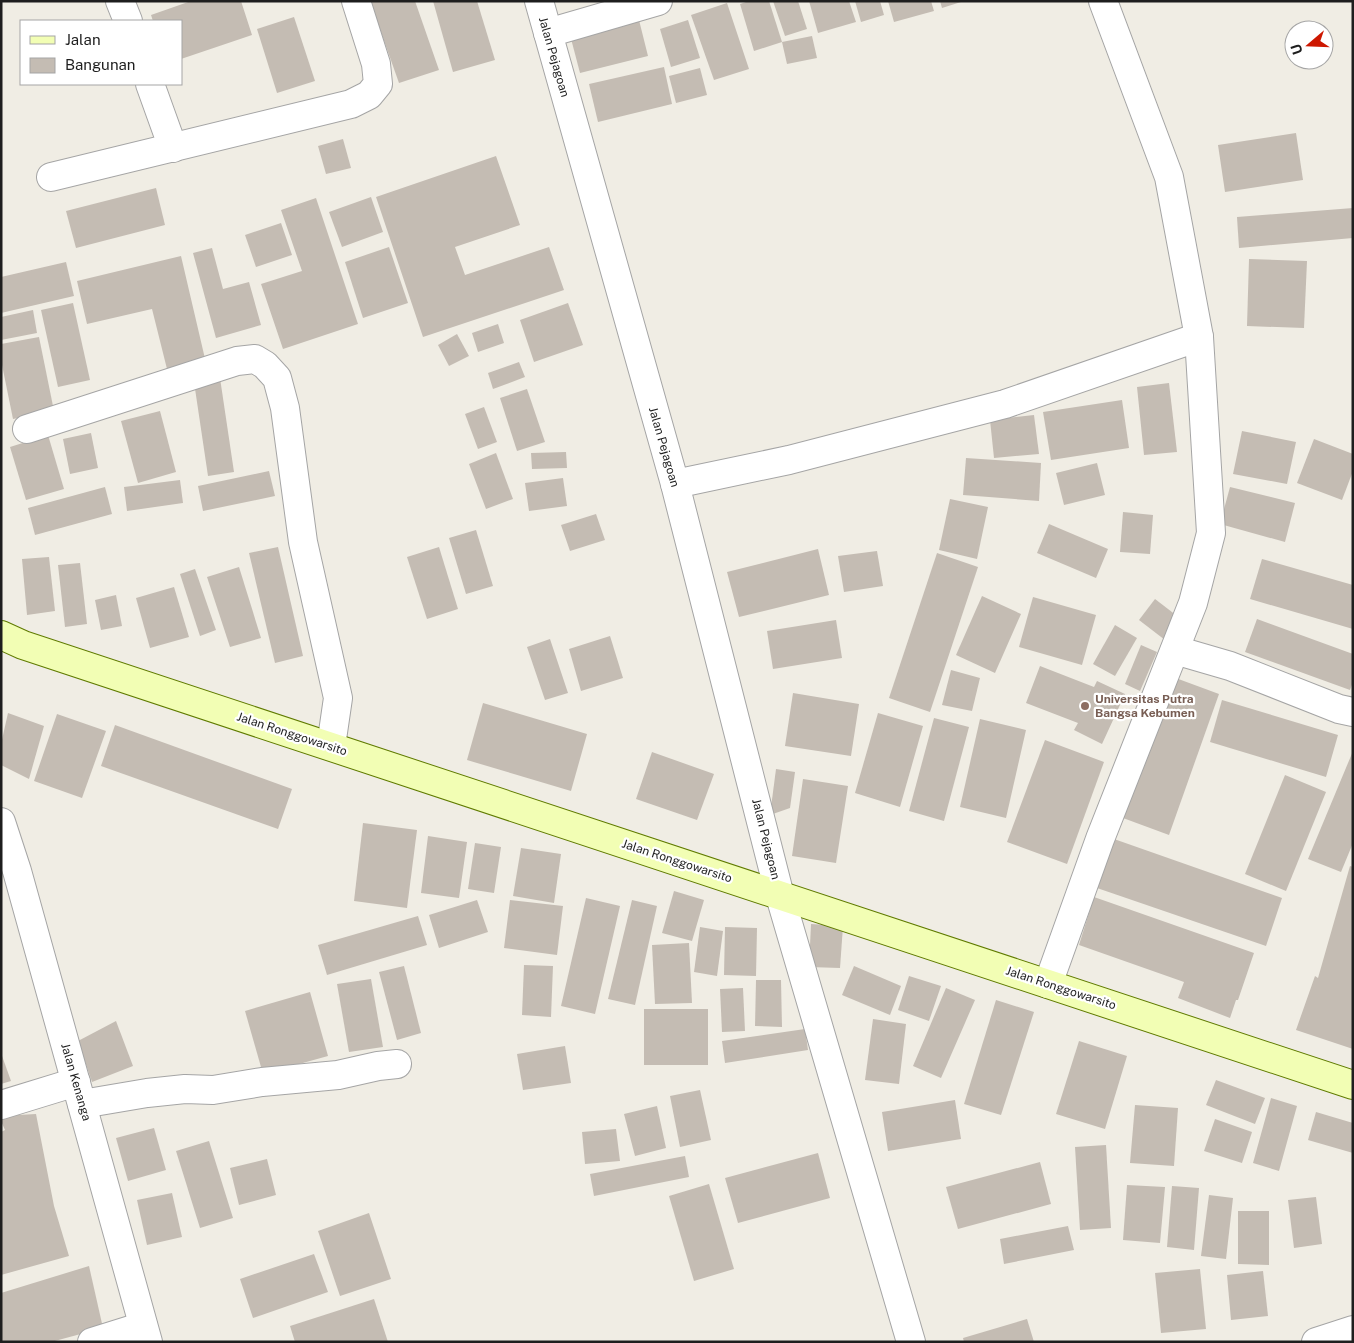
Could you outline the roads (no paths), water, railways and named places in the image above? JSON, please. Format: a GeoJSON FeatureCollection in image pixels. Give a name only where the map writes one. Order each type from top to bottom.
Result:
{"type":"FeatureCollection","features":[{"type":"Feature","properties":{"kind":"main road","name":"Jalan Ronggowarsito"},"geometry":{"type":"LineString","coordinates":[[1,636],[1353,1085]]}},
{"type":"Feature","properties":{"kind":"street"},"geometry":{"type":"LineString","coordinates":[[120,1],[128,20]]}},
{"type":"Feature","properties":{"kind":"street"},"geometry":{"type":"LineString","coordinates":[[51,177],[351,104],[369,95],[378,84],[376,64],[356,1]]}},
{"type":"Feature","properties":{"kind":"street","name":"Jalan Pejagoan"},"geometry":{"type":"LineString","coordinates":[[539,1],[675,484],[780,896],[911,1342]]}},
{"type":"Feature","properties":{"kind":"street"},"geometry":{"type":"LineString","coordinates":[[548,34],[658,1]]}},
{"type":"Feature","properties":{"kind":"street"},"geometry":{"type":"LineString","coordinates":[[1048,984],[1100,839],[1192,603],[1211,533],[1199,337],[1169,177],[1103,1]]}},
{"type":"Feature","properties":{"kind":"street"},"geometry":{"type":"LineString","coordinates":[[150,85],[174,148]]}},
{"type":"Feature","properties":{"kind":"street"},"geometry":{"type":"LineString","coordinates":[[675,484],[789,460],[1005,404],[1199,337]]}},
{"type":"Feature","properties":{"kind":"street"},"geometry":{"type":"LineString","coordinates":[[27,429],[238,361],[255,359],[266,365],[277,378],[285,408],[303,542],[338,698],[331,746]]}},
{"type":"Feature","properties":{"kind":"street"},"geometry":{"type":"LineString","coordinates":[[1175,650],[1230,666],[1339,710],[1353,712]]}},
{"type":"Feature","properties":{"kind":"street","name":"Jalan Kenanga"},"geometry":{"type":"LineString","coordinates":[[1,822],[17,871],[146,1334]]}},
{"type":"Feature","properties":{"kind":"street"},"geometry":{"type":"LineString","coordinates":[[1,1106],[79,1093],[147,1093],[184,1089],[213,1090],[338,1075],[378,1066],[397,1064]]}},
{"type":"Feature","properties":{"kind":"street"},"geometry":{"type":"LineString","coordinates":[[1316,1342],[1353,1330]]}},
{"type":"Feature","properties":{"kind":"street"},"geometry":{"type":"LineString","coordinates":[[92,1342],[146,1334]]}},
{"type":"Feature","properties":{"kind":"place","name":"Universitas Putra Bangsa Kebumen"},"geometry":{"type":"Point","coordinates":[1085,706]}}]}
